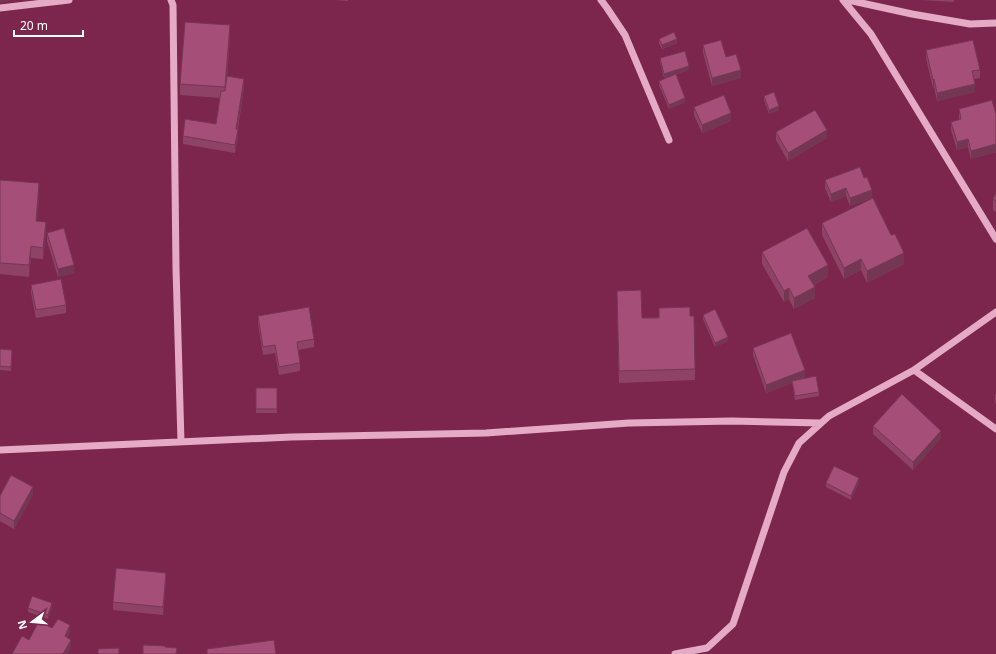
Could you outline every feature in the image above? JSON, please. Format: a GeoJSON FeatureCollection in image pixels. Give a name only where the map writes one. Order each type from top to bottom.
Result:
{"type":"FeatureCollection","features":[{"type":"Feature","properties":{"kind":"street"},"geometry":{"type":"LineString","coordinates":[[0,8],[69,0]]}},
{"type":"Feature","properties":{"kind":"street"},"geometry":{"type":"LineString","coordinates":[[171,0],[173,5],[176,268],[181,442]]}},
{"type":"Feature","properties":{"kind":"street"},"geometry":{"type":"LineString","coordinates":[[601,0],[625,35],[669,140]]}},
{"type":"Feature","properties":{"kind":"street"},"geometry":{"type":"LineString","coordinates":[[843,0],[871,34],[996,239]]}},
{"type":"Feature","properties":{"kind":"street"},"geometry":{"type":"LineString","coordinates":[[848,0],[912,14],[970,24],[996,23]]}},
{"type":"Feature","properties":{"kind":"street"},"geometry":{"type":"LineString","coordinates":[[676,654],[698,652],[707,648],[733,624],[784,472],[799,442],[829,416],[914,370],[996,312]]}},
{"type":"Feature","properties":{"kind":"street"},"geometry":{"type":"LineString","coordinates":[[914,370],[996,429]]}},
{"type":"Feature","properties":{"kind":"street"},"geometry":{"type":"LineString","coordinates":[[0,450],[291,437],[486,433],[629,423],[732,421],[821,423]]}},
{"type":"Feature","properties":{"kind":"building"},"geometry":{"type":"Polygon","coordinates":[[[185,22],[230,25],[225,87],[180,84],[185,22]]]}},
{"type":"Feature","properties":{"kind":"building"},"geometry":{"type":"Polygon","coordinates":[[[674,32],[677,39],[662,45],[659,39],[674,32]]]}},
{"type":"Feature","properties":{"kind":"building"},"geometry":{"type":"Polygon","coordinates":[[[721,40],[726,57],[736,54],[741,70],[712,78],[703,45],[721,40]]]}},
{"type":"Feature","properties":{"kind":"building"},"geometry":{"type":"Polygon","coordinates":[[[973,40],[980,70],[972,71],[975,84],[937,93],[926,50],[973,40]]]}},
{"type":"Feature","properties":{"kind":"building"},"geometry":{"type":"Polygon","coordinates":[[[685,51],[689,66],[664,74],[660,58],[685,51]]]}},
{"type":"Feature","properties":{"kind":"building"},"geometry":{"type":"Polygon","coordinates":[[[676,74],[685,98],[669,105],[659,81],[676,74]]]}},
{"type":"Feature","properties":{"kind":"building"},"geometry":{"type":"Polygon","coordinates":[[[227,76],[244,79],[235,145],[183,136],[185,119],[216,124],[221,91],[225,91],[227,76]]]}},
{"type":"Feature","properties":{"kind":"building"},"geometry":{"type":"Polygon","coordinates":[[[774,92],[779,106],[769,110],[764,96],[774,92]]]}},
{"type":"Feature","properties":{"kind":"building"},"geometry":{"type":"Polygon","coordinates":[[[724,95],[731,113],[702,125],[694,107],[724,95]]]}},
{"type":"Feature","properties":{"kind":"building"},"geometry":{"type":"Polygon","coordinates":[[[992,100],[996,114],[996,144],[971,151],[968,139],[957,142],[951,122],[961,119],[959,109],[992,100]]]}},
{"type":"Feature","properties":{"kind":"building"},"geometry":{"type":"Polygon","coordinates":[[[815,110],[827,130],[788,153],[776,132],[815,110]]]}},
{"type":"Feature","properties":{"kind":"building"},"geometry":{"type":"Polygon","coordinates":[[[860,167],[864,178],[867,177],[872,190],[850,198],[846,188],[831,194],[825,180],[860,167]]]}},
{"type":"Feature","properties":{"kind":"building"},"geometry":{"type":"Polygon","coordinates":[[[0,180],[39,183],[36,221],[46,222],[43,248],[31,246],[29,265],[0,263],[0,180]]]}},
{"type":"Feature","properties":{"kind":"building"},"geometry":{"type":"Polygon","coordinates":[[[996,193],[996,201],[993,199],[996,193]]]}},
{"type":"Feature","properties":{"kind":"building"},"geometry":{"type":"Polygon","coordinates":[[[873,198],[891,235],[895,234],[904,253],[867,271],[861,259],[844,268],[822,223],[873,198]]]}},
{"type":"Feature","properties":{"kind":"building"},"geometry":{"type":"Polygon","coordinates":[[[64,228],[74,265],[58,269],[47,233],[64,228]]]}},
{"type":"Feature","properties":{"kind":"building"},"geometry":{"type":"Polygon","coordinates":[[[807,228],[828,265],[808,276],[815,287],[794,298],[789,288],[784,291],[762,252],[807,228]]]}},
{"type":"Feature","properties":{"kind":"building"},"geometry":{"type":"Polygon","coordinates":[[[61,279],[66,305],[36,310],[31,285],[61,279]]]}},
{"type":"Feature","properties":{"kind":"building"},"geometry":{"type":"Polygon","coordinates":[[[641,290],[642,318],[659,318],[659,308],[690,307],[690,316],[694,316],[695,369],[619,371],[617,291],[641,290]]]}},
{"type":"Feature","properties":{"kind":"building"},"geometry":{"type":"Polygon","coordinates":[[[309,307],[314,339],[297,342],[300,363],[279,367],[275,345],[263,347],[258,316],[309,307]]]}},
{"type":"Feature","properties":{"kind":"building"},"geometry":{"type":"Polygon","coordinates":[[[715,309],[728,337],[715,343],[703,315],[715,309]]]}},
{"type":"Feature","properties":{"kind":"building"},"geometry":{"type":"Polygon","coordinates":[[[791,333],[805,370],[766,385],[753,348],[791,333]]]}},
{"type":"Feature","properties":{"kind":"building"},"geometry":{"type":"Polygon","coordinates":[[[0,349],[12,350],[11,367],[0,366],[0,349]]]}},
{"type":"Feature","properties":{"kind":"building"},"geometry":{"type":"Polygon","coordinates":[[[816,376],[819,392],[795,396],[792,381],[816,376]]]}},
{"type":"Feature","properties":{"kind":"building"},"geometry":{"type":"Polygon","coordinates":[[[256,388],[277,388],[277,409],[256,409],[256,388]]]}},
{"type":"Feature","properties":{"kind":"building"},"geometry":{"type":"Polygon","coordinates":[[[902,394],[941,431],[913,462],[873,426],[902,394]]]}},
{"type":"Feature","properties":{"kind":"building"},"geometry":{"type":"Polygon","coordinates":[[[834,466],[859,478],[851,496],[826,483],[834,466]]]}},
{"type":"Feature","properties":{"kind":"building"},"geometry":{"type":"Polygon","coordinates":[[[11,475],[33,487],[14,521],[0,513],[0,496],[11,475]]]}},
{"type":"Feature","properties":{"kind":"building"},"geometry":{"type":"Polygon","coordinates":[[[116,568],[166,573],[163,607],[113,602],[116,568]]]}},
{"type":"Feature","properties":{"kind":"building"},"geometry":{"type":"Polygon","coordinates":[[[32,596],[52,603],[48,615],[28,608],[32,596]]]}},
{"type":"Feature","properties":{"kind":"building"},"geometry":{"type":"Polygon","coordinates":[[[58,619],[70,625],[65,636],[71,640],[63,654],[12,654],[22,636],[29,640],[39,621],[52,628],[58,619]]]}},
{"type":"Feature","properties":{"kind":"building"},"geometry":{"type":"Polygon","coordinates":[[[274,640],[276,654],[207,654],[207,649],[274,640]]]}},
{"type":"Feature","properties":{"kind":"building"},"geometry":{"type":"Polygon","coordinates":[[[143,645],[177,648],[176,654],[143,654],[143,645]]]}},
{"type":"Feature","properties":{"kind":"building"},"geometry":{"type":"Polygon","coordinates":[[[119,648],[119,654],[98,654],[98,649],[119,648]]]}}]}
